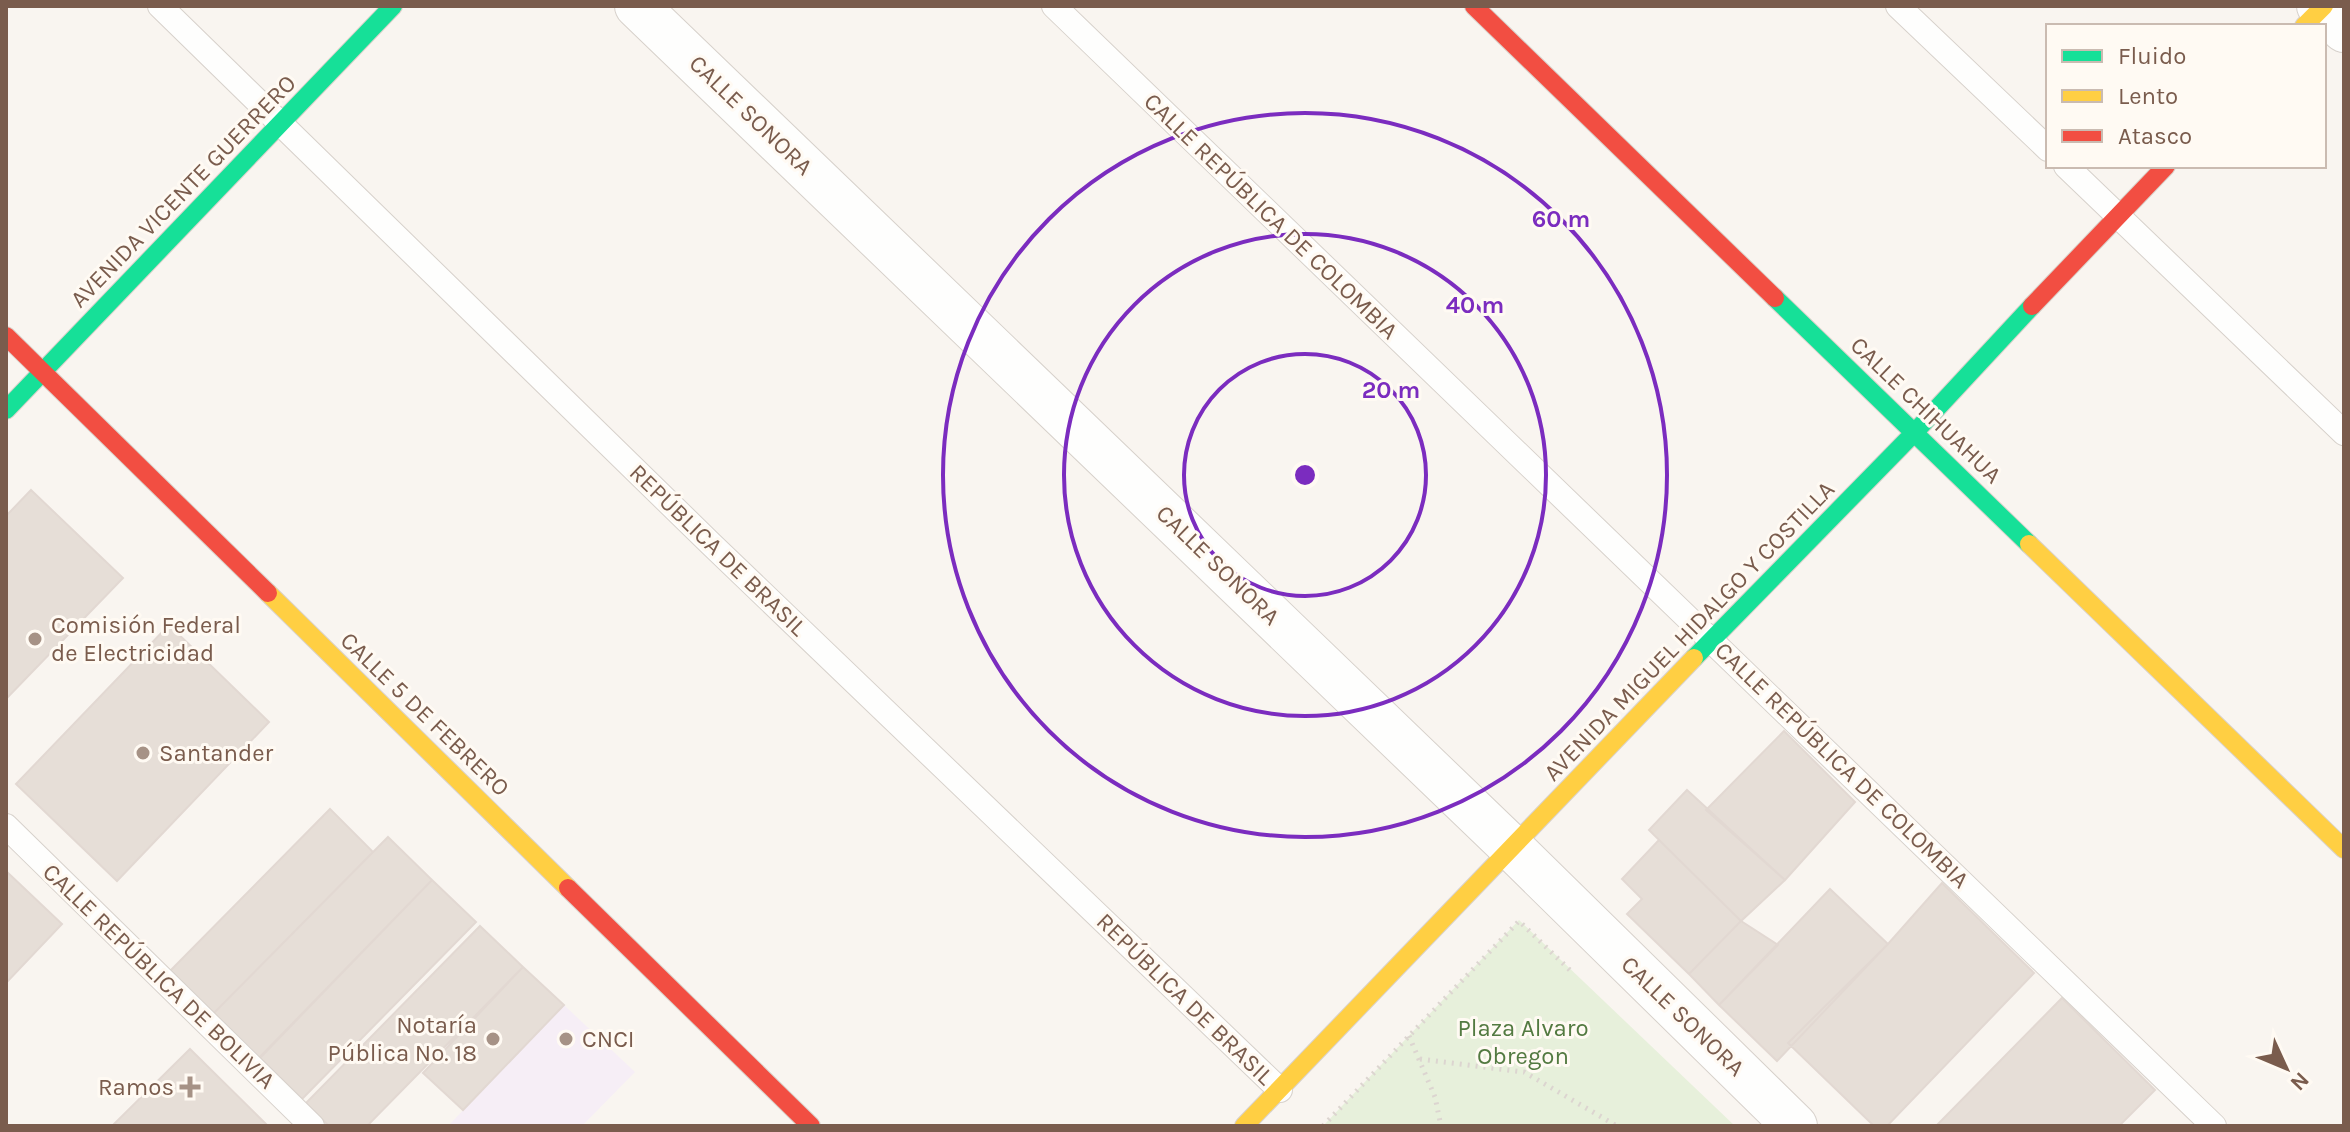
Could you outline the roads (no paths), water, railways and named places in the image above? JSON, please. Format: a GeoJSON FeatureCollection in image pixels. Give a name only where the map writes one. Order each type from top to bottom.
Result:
{"type":"FeatureCollection","features":[{"type":"Feature","properties":{"kind":"street","name":"AVENIDA VICENTE GUERRERO"},"geometry":{"type":"LineString","coordinates":[[6,410],[393,6]]}},
{"type":"Feature","properties":{"kind":"street","name":"CALLE SONORA"},"geometry":{"type":"LineString","coordinates":[[637,6],[1513,849],[1795,1126]]}},
{"type":"Feature","properties":{"kind":"street","name":"CALLE CHIHUAHUA"},"geometry":{"type":"LineString","coordinates":[[1474,6],[2344,849]]}},
{"type":"Feature","properties":{"kind":"street","name":"AVENIDA MIGUEL HIDALGO Y COSTILLA"},"geometry":{"type":"LineString","coordinates":[[1244,1126],[1915,432],[2164,168]]}},
{"type":"Feature","properties":{"kind":"street","name":"CALLE 5 DE FEBRERO"},"geometry":{"type":"LineString","coordinates":[[6,336],[811,1126]]}},
{"type":"Feature","properties":{"kind":"lane","name":"REPÚBLICA DE BRASIL"},"geometry":{"type":"LineString","coordinates":[[160,6],[711,544],[1280,1090]]}},
{"type":"Feature","properties":{"kind":"lane","name":"CALLE REPÚBLICA DE COLOMBIA"},"geometry":{"type":"LineString","coordinates":[[1054,6],[2214,1126]]}},
{"type":"Feature","properties":{"kind":"lane"},"geometry":{"type":"LineString","coordinates":[[1898,6],[2046,147]]}},
{"type":"Feature","properties":{"kind":"lane"},"geometry":{"type":"LineString","coordinates":[[2068,168],[2344,433]]}},
{"type":"Feature","properties":{"kind":"lane","name":"CALLE REPÚBLICA DE BOLIVIA"},"geometry":{"type":"LineString","coordinates":[[6,826],[312,1126]]}},
{"type":"Feature","properties":{"kind":"place","name":"Comisión Federal de Electricidad"},"geometry":{"type":"Point","coordinates":[35,639]}},
{"type":"Feature","properties":{"kind":"place","name":"Santander"},"geometry":{"type":"Point","coordinates":[143,753]}},
{"type":"Feature","properties":{"kind":"place","name":"Notaría Pública No. 18"},"geometry":{"type":"Point","coordinates":[493,1039]}},
{"type":"Feature","properties":{"kind":"place","name":"CNCI"},"geometry":{"type":"Point","coordinates":[566,1039]}},
{"type":"Feature","properties":{"kind":"place","name":"Ramos"},"geometry":{"type":"Point","coordinates":[190,1087]}},
{"type":"Feature","properties":{"kind":"park label","name":"Plaza Alvaro Obregon"},"geometry":{"type":"Point","coordinates":[1523,1042]}}]}
